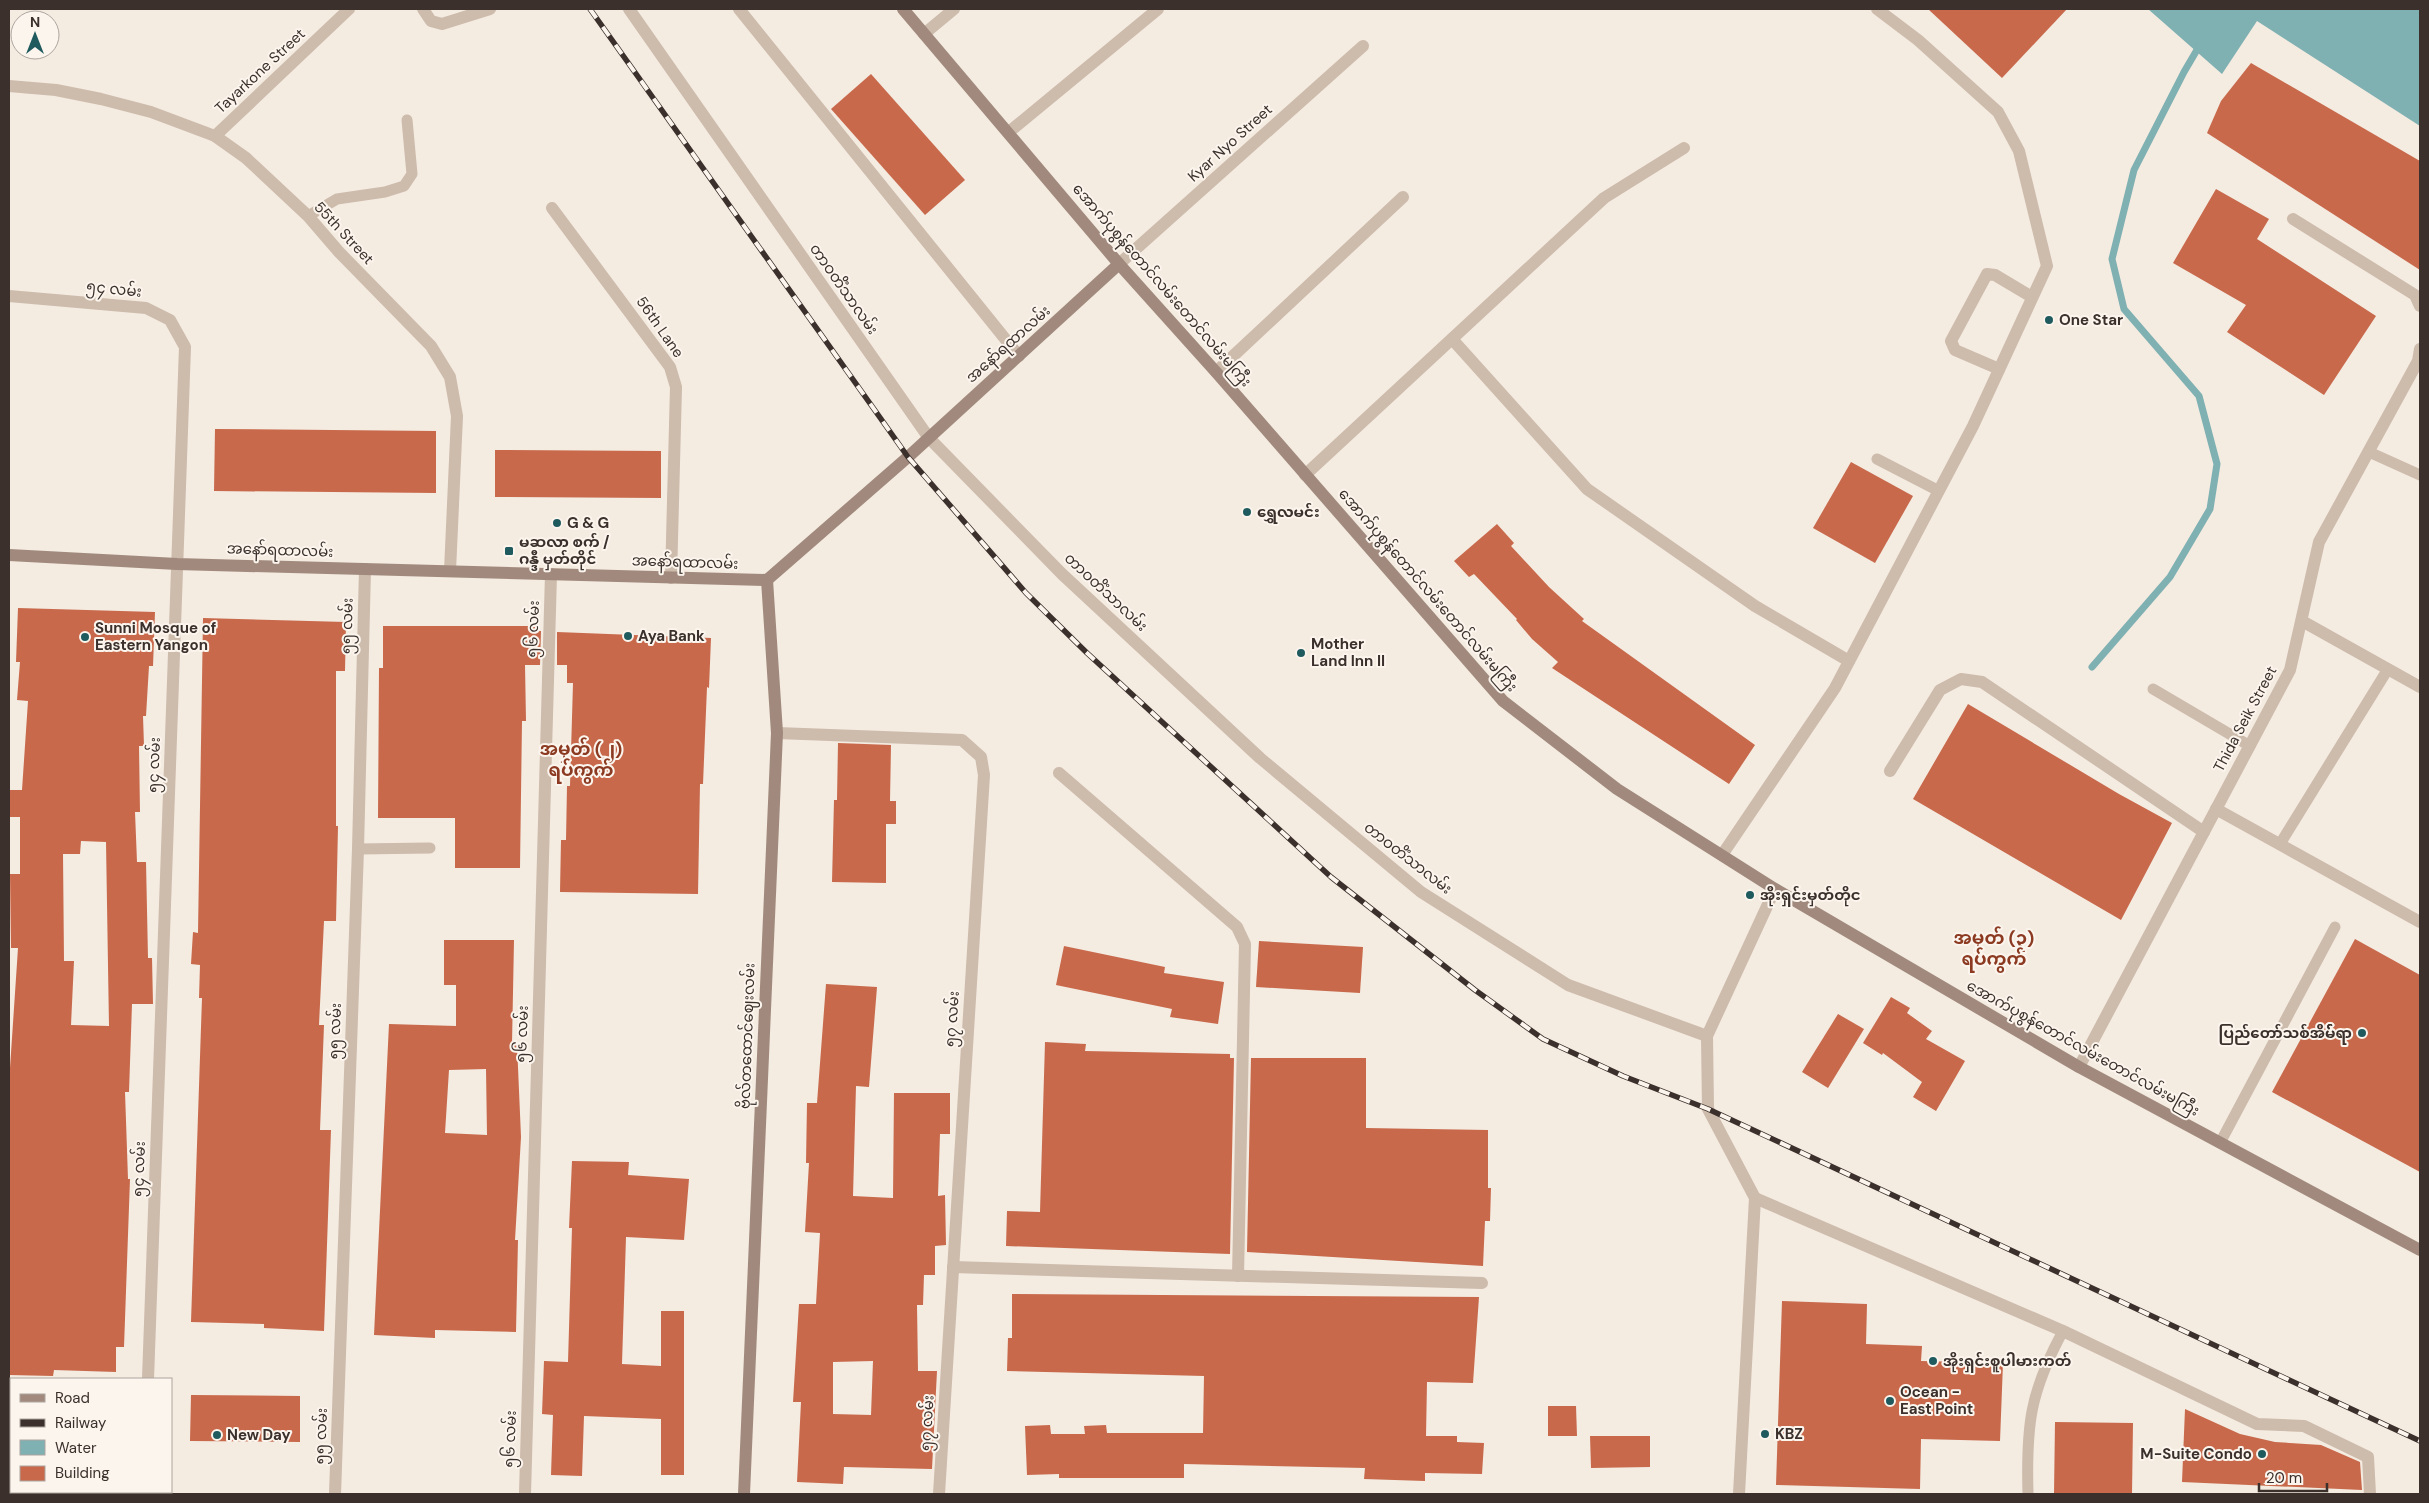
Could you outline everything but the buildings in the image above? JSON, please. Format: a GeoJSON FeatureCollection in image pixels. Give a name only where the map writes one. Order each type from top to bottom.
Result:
{"type":"FeatureCollection","features":[{"type":"Feature","properties":{"kind":"main road","name":"အောက်ပုစွန်တောင်လမ်းတောင်လမ်းမကြီး"},"geometry":{"type":"LineString","coordinates":[[903,9],[1120,264],[1503,701],[1618,789],[1775,889],[2079,1067],[2420,1250]]}},
{"type":"Feature","properties":{"kind":"main road","name":"အနော်ရထာလမ်း"},"geometry":{"type":"LineString","coordinates":[[9,555],[177,564],[768,580],[929,438],[1120,264]]}},
{"type":"Feature","properties":{"kind":"main road","name":"ဗိုလ်တထောင်ဈေးလမ်း"},"geometry":{"type":"LineString","coordinates":[[744,1494],[776,732],[768,580]]}},
{"type":"Feature","properties":{"kind":"street","name":"Tayarkone Street"},"geometry":{"type":"LineString","coordinates":[[215,136],[349,9]]}},
{"type":"Feature","properties":{"kind":"street"},"geometry":{"type":"LineString","coordinates":[[423,9],[431,20],[442,24],[490,9]]}},
{"type":"Feature","properties":{"kind":"street","name":"တာဝတိံသာလမ်း"},"geometry":{"type":"LineString","coordinates":[[629,9],[929,438],[1062,574],[1260,758],[1420,892],[1568,985],[1707,1036]]}},
{"type":"Feature","properties":{"kind":"street"},"geometry":{"type":"LineString","coordinates":[[738,9],[1019,356]]}},
{"type":"Feature","properties":{"kind":"street"},"geometry":{"type":"LineString","coordinates":[[924,34],[954,9]]}},
{"type":"Feature","properties":{"kind":"street"},"geometry":{"type":"LineString","coordinates":[[1008,132],[1158,9]]}},
{"type":"Feature","properties":{"kind":"street"},"geometry":{"type":"LineString","coordinates":[[1722,855],[1835,688],[1973,426],[2047,266],[2019,151],[1998,112],[1918,40],[1877,9]]}},
{"type":"Feature","properties":{"kind":"street","name":"Kyar Nyo Street"},"geometry":{"type":"LineString","coordinates":[[1120,264],[1363,46]]}},
{"type":"Feature","properties":{"kind":"street","name":"55th Street"},"geometry":{"type":"LineString","coordinates":[[9,86],[56,90],[102,99],[151,112],[215,136],[246,158],[308,216],[339,252],[431,346],[450,376],[457,416],[450,571]]}},
{"type":"Feature","properties":{"kind":"street"},"geometry":{"type":"LineString","coordinates":[[1305,475],[1604,198],[1684,148]]}},
{"type":"Feature","properties":{"kind":"street"},"geometry":{"type":"LineString","coordinates":[[1216,372],[1403,197]]}},
{"type":"Feature","properties":{"kind":"street","name":"56th Lane"},"geometry":{"type":"LineString","coordinates":[[552,208],[670,367],[676,387],[671,578]]}},
{"type":"Feature","properties":{"kind":"street"},"geometry":{"type":"LineString","coordinates":[[2293,219],[2415,295],[2420,306]]}},
{"type":"Feature","properties":{"kind":"street"},"geometry":{"type":"LineString","coordinates":[[1999,369],[1955,350],[1951,340],[1987,274],[1996,274],[2032,297]]}},
{"type":"Feature","properties":{"kind":"street","name":"၅၄ လမ်း"},"geometry":{"type":"LineString","coordinates":[[9,296],[146,308],[170,320],[185,347],[148,1378]]}},
{"type":"Feature","properties":{"kind":"street"},"geometry":{"type":"LineString","coordinates":[[1452,339],[1587,489],[1755,606],[1849,661]]}},
{"type":"Feature","properties":{"kind":"street","name":"Thida Seik Street"},"geometry":{"type":"LineString","coordinates":[[2079,1067],[2290,670],[2318,542],[2369,452],[2419,357]]}},
{"type":"Feature","properties":{"kind":"street","name":"၅၅ လမ်း"},"geometry":{"type":"LineString","coordinates":[[335,1494],[358,849],[364,569]]}},
{"type":"Feature","properties":{"kind":"street","name":"၅၆ လမ်း"},"geometry":{"type":"LineString","coordinates":[[525,1494],[551,574]]}},
{"type":"Feature","properties":{"kind":"street"},"geometry":{"type":"LineString","coordinates":[[2302,621],[2420,687]]}},
{"type":"Feature","properties":{"kind":"street"},"geometry":{"type":"LineString","coordinates":[[1890,771],[1940,690],[1961,679],[1982,682],[2204,832]]}},
{"type":"Feature","properties":{"kind":"street","name":"၅၇ လမ်း"},"geometry":{"type":"LineString","coordinates":[[776,732],[962,740],[981,757],[984,775],[939,1494]]}},
{"type":"Feature","properties":{"kind":"street"},"geometry":{"type":"LineString","coordinates":[[1059,774],[1236,927],[1244,944],[1238,1276]]}},
{"type":"Feature","properties":{"kind":"street"},"geometry":{"type":"LineString","coordinates":[[2216,809],[2420,922]]}},
{"type":"Feature","properties":{"kind":"street"},"geometry":{"type":"LineString","coordinates":[[1739,1494],[1755,1198],[1708,1109],[1707,1036],[1775,889]]}},
{"type":"Feature","properties":{"kind":"street"},"geometry":{"type":"LineString","coordinates":[[1755,1198],[2063,1331],[2258,1424],[2304,1426],[2368,1457],[2370,1494]]}},
{"type":"Feature","properties":{"kind":"street"},"geometry":{"type":"LineString","coordinates":[[952,1268],[1482,1283]]}},
{"type":"Feature","properties":{"kind":"lane"},"geometry":{"type":"LineString","coordinates":[[308,216],[337,200],[385,192],[404,186],[412,174],[407,120]]}},
{"type":"Feature","properties":{"kind":"lane"},"geometry":{"type":"LineString","coordinates":[[2369,452],[2420,476]]}},
{"type":"Feature","properties":{"kind":"lane"},"geometry":{"type":"LineString","coordinates":[[1877,460],[1939,491]]}},
{"type":"Feature","properties":{"kind":"lane"},"geometry":{"type":"LineString","coordinates":[[2280,844],[2388,669]]}},
{"type":"Feature","properties":{"kind":"lane"},"geometry":{"type":"LineString","coordinates":[[2153,689],[2250,746]]}},
{"type":"Feature","properties":{"kind":"lane"},"geometry":{"type":"LineString","coordinates":[[358,849],[430,848]]}},
{"type":"Feature","properties":{"kind":"lane"},"geometry":{"type":"LineString","coordinates":[[2220,1143],[2335,927]]}},
{"type":"Feature","properties":{"kind":"lane"},"geometry":{"type":"LineString","coordinates":[[2028,1494],[2030,1417],[2036,1391],[2046,1364],[2063,1331]]}},
{"type":"Feature","properties":{"kind":"water"},"geometry":{"type":"Polygon","coordinates":[[[2148,9],[2420,9],[2420,126],[2257,21],[2222,74],[2148,9]]]}},
{"type":"Feature","properties":{"kind":"waterway"},"geometry":{"type":"LineString","coordinates":[[2092,667],[2170,577],[2210,509],[2217,464],[2199,396],[2124,309],[2112,259],[2134,170],[2184,72],[2201,43]]}},
{"type":"Feature","properties":{"kind":"railway"},"geometry":{"type":"LineString","coordinates":[[590,9],[908,457],[1026,593],[1087,653],[1331,877],[1475,990],[1543,1039],[1623,1076],[1708,1109],[2420,1441]]}},
{"type":"Feature","properties":{"kind":"place","name":"One Star"},"geometry":{"type":"Point","coordinates":[2049,320]}},
{"type":"Feature","properties":{"kind":"place","name":"ရွှေလမင်း"},"geometry":{"type":"Point","coordinates":[1247,512]}},
{"type":"Feature","properties":{"kind":"place","name":"G & G"},"geometry":{"type":"Point","coordinates":[557,523]}},
{"type":"Feature","properties":{"kind":"place","name":"မဆလာ စက် / ဂန္ဒီ မှတ်တိုင်"},"geometry":{"type":"Point","coordinates":[509,551]}},
{"type":"Feature","properties":{"kind":"place","name":"Aya Bank"},"geometry":{"type":"Point","coordinates":[628,636]}},
{"type":"Feature","properties":{"kind":"place","name":"Sunni Mosque of Eastern Yangon"},"geometry":{"type":"Point","coordinates":[85,637]}},
{"type":"Feature","properties":{"kind":"place","name":"Mother Land Inn II"},"geometry":{"type":"Point","coordinates":[1301,653]}},
{"type":"Feature","properties":{"kind":"place","name":"အိုးရှင်းမှတ်တိုင"},"geometry":{"type":"Point","coordinates":[1750,895]}},
{"type":"Feature","properties":{"kind":"place","name":"ပြည်တော်သစ်အိမ််ရာ"},"geometry":{"type":"Point","coordinates":[2362,1033]}},
{"type":"Feature","properties":{"kind":"place","name":"အိုးရှင်းစူပါမားကတ်"},"geometry":{"type":"Point","coordinates":[1933,1361]}},
{"type":"Feature","properties":{"kind":"place","name":"Ocean - East Point"},"geometry":{"type":"Point","coordinates":[1890,1401]}},
{"type":"Feature","properties":{"kind":"place","name":"KBZ"},"geometry":{"type":"Point","coordinates":[1765,1434]}},
{"type":"Feature","properties":{"kind":"place","name":"New Day"},"geometry":{"type":"Point","coordinates":[217,1435]}},
{"type":"Feature","properties":{"kind":"place","name":"M-Suite Condo"},"geometry":{"type":"Point","coordinates":[2262,1454]}},
{"type":"Feature","properties":{"kind":"district","name":"အမှတ် (၂) ရပ်ကွက်"},"geometry":{"type":"Point","coordinates":[581,760]}},
{"type":"Feature","properties":{"kind":"district","name":"အမှတ် (၃) ရပ်ကွက်"},"geometry":{"type":"Point","coordinates":[1994,948]}}]}
